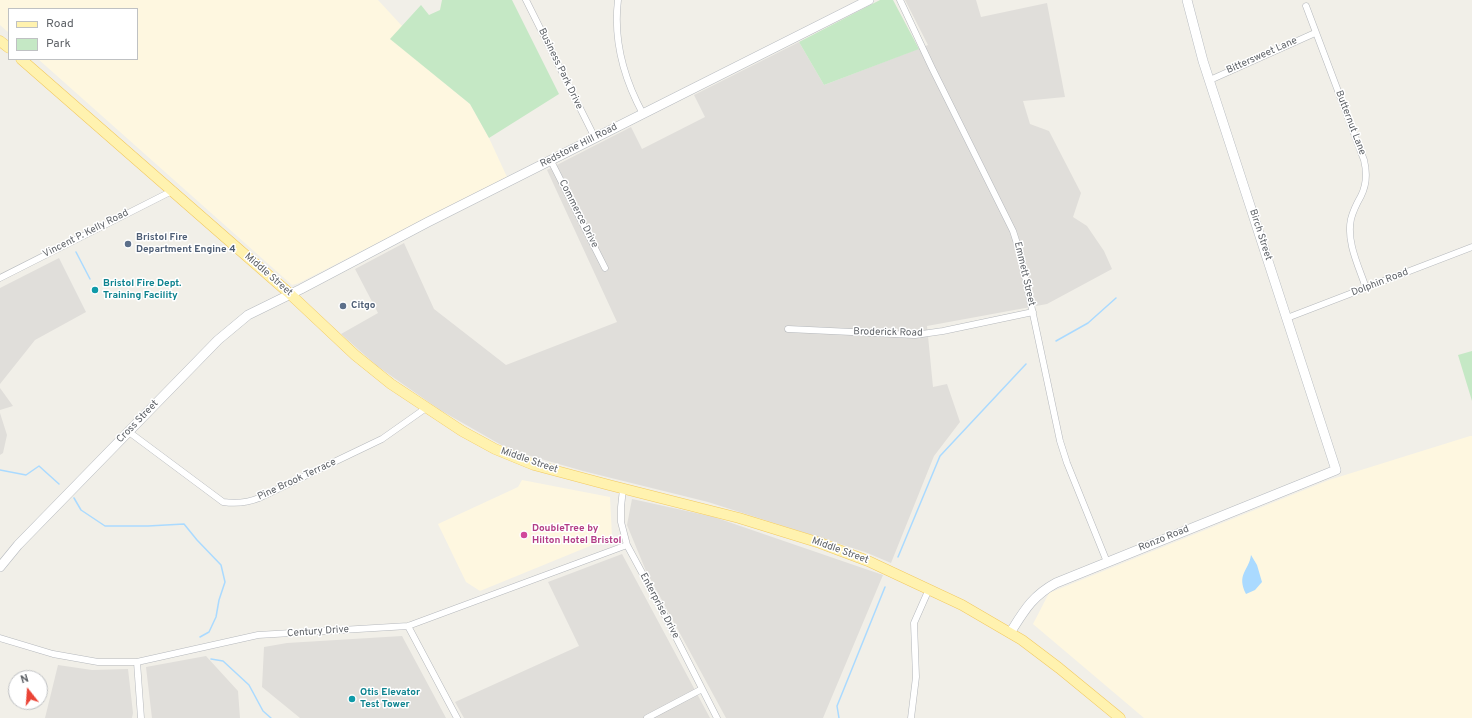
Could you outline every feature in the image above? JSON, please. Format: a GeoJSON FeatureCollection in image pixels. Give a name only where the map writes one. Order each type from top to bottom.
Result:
{"type":"FeatureCollection","features":[{"type":"Feature","properties":{"kind":"main road","name":"Redstone Hill Road"},"geometry":{"type":"LineString","coordinates":[[290,294],[416,228],[869,0]]}},
{"type":"Feature","properties":{"kind":"main road","name":"Birch Street"},"geometry":{"type":"LineString","coordinates":[[1187,0],[1199,47],[1336,470]]}},
{"type":"Feature","properties":{"kind":"main road"},"geometry":{"type":"LineString","coordinates":[[0,40],[8,47]]}},
{"type":"Feature","properties":{"kind":"main road","name":"Middle Street"},"geometry":{"type":"LineString","coordinates":[[22,60],[290,294],[355,356],[426,408],[462,431],[512,457],[556,471],[623,489],[732,516],[814,541],[868,561],[962,605],[1010,633],[1059,668],[1120,718]]}},
{"type":"Feature","properties":{"kind":"main road","name":"Cross Street"},"geometry":{"type":"LineString","coordinates":[[0,567],[18,545],[218,340],[248,315],[290,294]]}},
{"type":"Feature","properties":{"kind":"main road","name":"Ronzo Road"},"geometry":{"type":"LineString","coordinates":[[1010,633],[1039,593],[1056,583],[1336,470]]}},
{"type":"Feature","properties":{"kind":"street","name":"Business Park Drive"},"geometry":{"type":"LineString","coordinates":[[526,0],[595,138]]}},
{"type":"Feature","properties":{"kind":"street"},"geometry":{"type":"LineString","coordinates":[[618,0],[617,12],[620,56],[627,80],[643,114]]}},
{"type":"Feature","properties":{"kind":"street","name":"Emmett Street"},"geometry":{"type":"LineString","coordinates":[[900,0],[932,68],[1008,219],[1020,253],[1060,441],[1067,463],[1107,562]]}},
{"type":"Feature","properties":{"kind":"street","name":"Butternut Lane"},"geometry":{"type":"LineString","coordinates":[[1306,6],[1315,33],[1362,151],[1365,164],[1365,186],[1353,211],[1350,228],[1352,244],[1366,288]]}},
{"type":"Feature","properties":{"kind":"street","name":"Bittersweet Lane"},"geometry":{"type":"LineString","coordinates":[[1210,80],[1315,33]]}},
{"type":"Feature","properties":{"kind":"street","name":"Commerce Drive"},"geometry":{"type":"LineString","coordinates":[[551,161],[605,268]]}},
{"type":"Feature","properties":{"kind":"street","name":"Vincent P. Kelly Road"},"geometry":{"type":"LineString","coordinates":[[0,278],[172,191]]}},
{"type":"Feature","properties":{"kind":"street","name":"Dolphin Road"},"geometry":{"type":"LineString","coordinates":[[1287,318],[1472,248]]}},
{"type":"Feature","properties":{"kind":"street","name":"Broderick Road"},"geometry":{"type":"LineString","coordinates":[[788,329],[915,335],[943,331],[1033,312]]}},
{"type":"Feature","properties":{"kind":"street","name":"Pine Brook Terrace"},"geometry":{"type":"LineString","coordinates":[[129,432],[223,502],[235,504],[245,503],[259,498],[382,439],[426,408]]}},
{"type":"Feature","properties":{"kind":"street","name":"Enterprise Drive"},"geometry":{"type":"LineString","coordinates":[[623,489],[621,522],[627,545],[717,718]]}},
{"type":"Feature","properties":{"kind":"street","name":"Century Drive"},"geometry":{"type":"LineString","coordinates":[[0,638],[53,654],[98,662],[137,662],[258,635],[408,626],[627,545]]}},
{"type":"Feature","properties":{"kind":"street"},"geometry":{"type":"LineString","coordinates":[[911,718],[916,677],[914,624],[928,589]]}},
{"type":"Feature","properties":{"kind":"street"},"geometry":{"type":"LineString","coordinates":[[408,626],[457,718]]}},
{"type":"Feature","properties":{"kind":"street"},"geometry":{"type":"LineString","coordinates":[[137,662],[141,718]]}},
{"type":"Feature","properties":{"kind":"street"},"geometry":{"type":"LineString","coordinates":[[647,718],[702,689]]}},
{"type":"Feature","properties":{"kind":"shaded area"},"geometry":{"type":"Polygon","coordinates":[[[0,0],[378,0],[402,26],[391,39],[470,104],[489,138],[507,177],[299,283],[292,285],[39,60],[138,60],[138,8],[8,8],[8,32],[0,25],[0,0]]]}},
{"type":"Feature","properties":{"kind":"shaded area"},"geometry":{"type":"Polygon","coordinates":[[[905,0],[976,0],[981,17],[1047,3],[1065,97],[1023,101],[1030,124],[1049,131],[1081,193],[1073,217],[1087,226],[1104,251],[1112,269],[1047,304],[927,326],[933,387],[947,384],[960,422],[934,456],[891,563],[865,552],[708,502],[583,471],[510,450],[440,410],[377,366],[341,334],[378,313],[355,269],[404,243],[434,309],[506,365],[617,322],[547,170],[631,127],[642,149],[705,117],[694,95],[799,42],[824,85],[928,45],[905,0]]]}},
{"type":"Feature","properties":{"kind":"shaded area"},"geometry":{"type":"Polygon","coordinates":[[[59,258],[86,312],[35,340],[0,384],[0,288],[59,258]]]}},
{"type":"Feature","properties":{"kind":"shaded area"},"geometry":{"type":"Polygon","coordinates":[[[0,388],[13,406],[0,410],[0,388]]]}},
{"type":"Feature","properties":{"kind":"shaded area"},"geometry":{"type":"Polygon","coordinates":[[[0,413],[7,435],[3,453],[0,455],[0,413]]]}},
{"type":"Feature","properties":{"kind":"shaded area"},"geometry":{"type":"Polygon","coordinates":[[[1472,436],[1472,718],[1144,718],[1033,624],[1049,593],[1329,480],[1472,436]]]}},
{"type":"Feature","properties":{"kind":"shaded area"},"geometry":{"type":"Polygon","coordinates":[[[522,480],[610,497],[612,537],[480,591],[466,582],[438,524],[518,487],[522,480]]]}},
{"type":"Feature","properties":{"kind":"shaded area"},"geometry":{"type":"Polygon","coordinates":[[[632,499],[714,517],[883,575],[823,718],[726,718],[646,571],[627,525],[632,499]]]}},
{"type":"Feature","properties":{"kind":"shaded area"},"geometry":{"type":"Polygon","coordinates":[[[622,554],[710,718],[464,718],[455,702],[579,646],[548,582],[622,554]]]}},
{"type":"Feature","properties":{"kind":"shaded area"},"geometry":{"type":"Polygon","coordinates":[[[402,636],[446,718],[300,718],[262,687],[264,647],[287,643],[402,636]]]}},
{"type":"Feature","properties":{"kind":"shaded area"},"geometry":{"type":"Polygon","coordinates":[[[206,656],[238,691],[240,718],[152,718],[146,667],[206,656]]]}},
{"type":"Feature","properties":{"kind":"shaded area"},"geometry":{"type":"Polygon","coordinates":[[[58,665],[92,670],[128,669],[133,713],[132,718],[45,718],[58,665]]]}},
{"type":"Feature","properties":{"kind":"green space"},"geometry":{"type":"Polygon","coordinates":[[[442,0],[512,0],[559,94],[489,138],[470,104],[390,39],[421,5],[429,15],[440,10],[442,0]]]}},
{"type":"Feature","properties":{"kind":"green space"},"geometry":{"type":"Polygon","coordinates":[[[880,0],[893,0],[919,49],[824,85],[799,42],[880,0]]]}},
{"type":"Feature","properties":{"kind":"green space"},"geometry":{"type":"Polygon","coordinates":[[[1472,351],[1472,401],[1458,355],[1472,351]]]}},
{"type":"Feature","properties":{"kind":"water"},"geometry":{"type":"Polygon","coordinates":[[[1251,555],[1257,565],[1262,582],[1255,590],[1246,594],[1242,582],[1251,555]]]}},
{"type":"Feature","properties":{"kind":"waterway"},"geometry":{"type":"LineString","coordinates":[[76,252],[90,279]]}},
{"type":"Feature","properties":{"kind":"waterway"},"geometry":{"type":"LineString","coordinates":[[1056,341],[1088,323],[1116,298]]}},
{"type":"Feature","properties":{"kind":"waterway"},"geometry":{"type":"LineString","coordinates":[[898,557],[940,456],[1026,364]]}},
{"type":"Feature","properties":{"kind":"waterway"},"geometry":{"type":"LineString","coordinates":[[0,470],[26,475],[39,466],[59,484]]}},
{"type":"Feature","properties":{"kind":"waterway"},"geometry":{"type":"LineString","coordinates":[[74,498],[81,510],[105,526],[184,524],[221,565],[225,582],[219,600],[216,617],[209,632],[200,637]]}},
{"type":"Feature","properties":{"kind":"waterway"},"geometry":{"type":"LineString","coordinates":[[839,718],[837,706],[885,587]]}},
{"type":"Feature","properties":{"kind":"waterway"},"geometry":{"type":"LineString","coordinates":[[211,659],[223,661],[249,685],[263,711],[271,718]]}},
{"type":"Feature","properties":{"kind":"place","name":"Bristol Fire Department Engine 4"},"geometry":{"type":"Point","coordinates":[128,244]}},
{"type":"Feature","properties":{"kind":"place","name":"Bristol Fire Dept. Training Facility"},"geometry":{"type":"Point","coordinates":[95,290]}},
{"type":"Feature","properties":{"kind":"place","name":"Citgo"},"geometry":{"type":"Point","coordinates":[343,306]}},
{"type":"Feature","properties":{"kind":"place","name":"DoubleTree by Hilton Hotel Bristol"},"geometry":{"type":"Point","coordinates":[524,535]}},
{"type":"Feature","properties":{"kind":"place","name":"Otis Elevator Test Tower"},"geometry":{"type":"Point","coordinates":[352,699]}}]}
